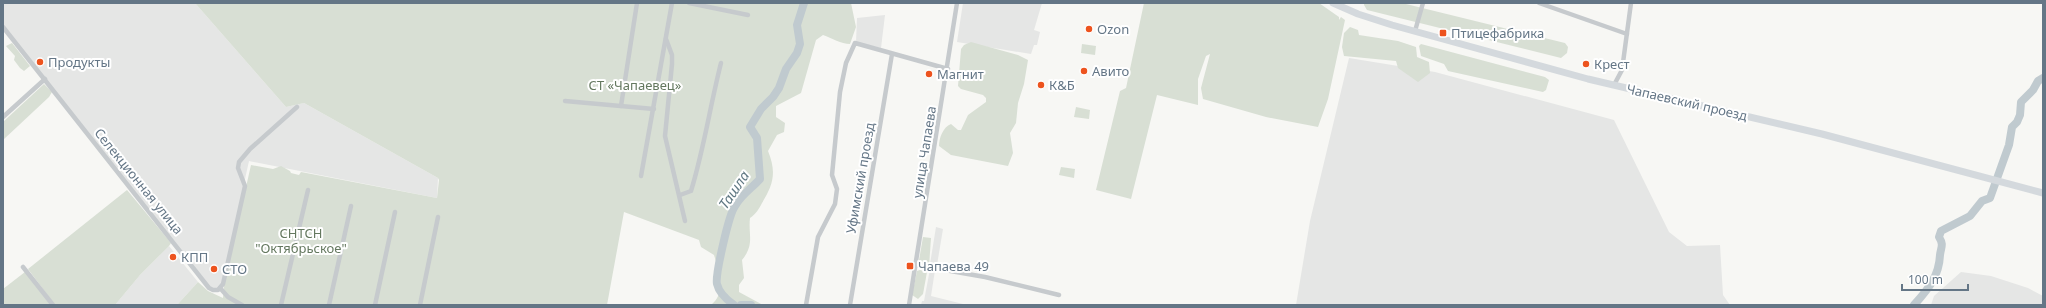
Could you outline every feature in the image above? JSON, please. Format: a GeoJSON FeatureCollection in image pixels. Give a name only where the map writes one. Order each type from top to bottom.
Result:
{"type":"FeatureCollection","features":[{"type":"Feature","properties":{"kind":"main road","name":"Чапаевский проезд"},"geometry":{"type":"LineString","coordinates":[[1333,3],[1358,14],[1415,31],[1614,85],[1822,134],[2043,193]]}},
{"type":"Feature","properties":{"kind":"street"},"geometry":{"type":"LineString","coordinates":[[621,106],[637,3]]}},
{"type":"Feature","properties":{"kind":"street"},"geometry":{"type":"LineString","coordinates":[[641,176],[672,3]]}},
{"type":"Feature","properties":{"kind":"street"},"geometry":{"type":"LineString","coordinates":[[689,3],[748,15]]}},
{"type":"Feature","properties":{"kind":"street","name":"улица Чапаева"},"geometry":{"type":"LineString","coordinates":[[910,305],[948,70],[957,3]]}},
{"type":"Feature","properties":{"kind":"street"},"geometry":{"type":"LineString","coordinates":[[1415,31],[1423,3]]}},
{"type":"Feature","properties":{"kind":"street"},"geometry":{"type":"LineString","coordinates":[[1538,3],[1627,34]]}},
{"type":"Feature","properties":{"kind":"street"},"geometry":{"type":"LineString","coordinates":[[1614,85],[1622,70],[1631,3]]}},
{"type":"Feature","properties":{"kind":"street","name":"Селекционная улица"},"geometry":{"type":"LineString","coordinates":[[3,27],[209,288],[215,290],[220,288]]}},
{"type":"Feature","properties":{"kind":"street"},"geometry":{"type":"LineString","coordinates":[[666,39],[672,55],[672,64],[664,136],[680,195],[685,221]]}},
{"type":"Feature","properties":{"kind":"street"},"geometry":{"type":"LineString","coordinates":[[806,305],[818,237],[835,204],[837,189],[832,175],[840,92],[846,64],[854,43],[948,70]]}},
{"type":"Feature","properties":{"kind":"street","name":"Уфимский проезд"},"geometry":{"type":"LineString","coordinates":[[850,305],[892,54]]}},
{"type":"Feature","properties":{"kind":"street"},"geometry":{"type":"LineString","coordinates":[[680,195],[691,191],[702,157],[710,106],[721,63]]}},
{"type":"Feature","properties":{"kind":"street"},"geometry":{"type":"LineString","coordinates":[[3,117],[45,79]]}},
{"type":"Feature","properties":{"kind":"street"},"geometry":{"type":"LineString","coordinates":[[564,101],[654,109]]}},
{"type":"Feature","properties":{"kind":"street"},"geometry":{"type":"LineString","coordinates":[[242,305],[228,297],[220,288],[227,270],[244,186],[238,168],[240,162],[250,149],[297,107]]}},
{"type":"Feature","properties":{"kind":"street"},"geometry":{"type":"LineString","coordinates":[[281,305],[308,190]]}},
{"type":"Feature","properties":{"kind":"street"},"geometry":{"type":"LineString","coordinates":[[329,305],[351,206]]}},
{"type":"Feature","properties":{"kind":"street"},"geometry":{"type":"LineString","coordinates":[[375,305],[395,212]]}},
{"type":"Feature","properties":{"kind":"street"},"geometry":{"type":"LineString","coordinates":[[420,305],[438,217]]}},
{"type":"Feature","properties":{"kind":"street"},"geometry":{"type":"LineString","coordinates":[[916,265],[985,278],[1059,296]]}},
{"type":"Feature","properties":{"kind":"street"},"geometry":{"type":"LineString","coordinates":[[23,267],[53,305]]}},
{"type":"Feature","properties":{"kind":"shaded area"},"geometry":{"type":"Polygon","coordinates":[[[3,3],[195,3],[286,107],[304,103],[438,178],[437,198],[249,161],[222,283],[216,289],[210,287],[3,25],[3,3]]]}},
{"type":"Feature","properties":{"kind":"shaded area"},"geometry":{"type":"Polygon","coordinates":[[[963,3],[1042,3],[1034,30],[1040,32],[1037,45],[1034,45],[1031,54],[957,42],[963,3]]]}},
{"type":"Feature","properties":{"kind":"shaded area"},"geometry":{"type":"Polygon","coordinates":[[[885,15],[881,48],[856,42],[857,18],[885,15]]]}},
{"type":"Feature","properties":{"kind":"shaded area"},"geometry":{"type":"Polygon","coordinates":[[[1349,58],[1435,72],[1614,120],[1669,232],[1687,246],[1720,245],[1723,295],[1730,305],[1296,305],[1310,221],[1349,58]]]}},
{"type":"Feature","properties":{"kind":"shaded area"},"geometry":{"type":"Polygon","coordinates":[[[936,227],[943,229],[937,265],[930,264],[936,227]]]}},
{"type":"Feature","properties":{"kind":"shaded area"},"geometry":{"type":"Polygon","coordinates":[[[169,246],[198,282],[177,305],[115,305],[140,275],[169,246]]]}},
{"type":"Feature","properties":{"kind":"shaded area"},"geometry":{"type":"Polygon","coordinates":[[[930,269],[935,270],[931,296],[967,305],[921,305],[922,301],[924,301],[930,269]]]}},
{"type":"Feature","properties":{"kind":"shaded area"},"geometry":{"type":"Polygon","coordinates":[[[1961,272],[1991,276],[2028,288],[2043,296],[2043,305],[1931,305],[1934,296],[1961,272]]]}},
{"type":"Feature","properties":{"kind":"green space"},"geometry":{"type":"Polygon","coordinates":[[[195,3],[851,3],[856,27],[850,44],[840,42],[823,35],[816,40],[801,93],[776,106],[776,117],[785,123],[784,132],[777,135],[768,151],[773,172],[771,184],[760,207],[750,218],[750,244],[742,260],[744,278],[739,285],[739,292],[763,305],[711,305],[716,300],[720,288],[719,275],[714,255],[701,247],[699,240],[624,212],[607,305],[177,305],[198,282],[208,291],[223,298],[224,284],[251,165],[273,169],[281,166],[291,173],[299,175],[301,172],[437,198],[439,180],[438,178],[304,103],[286,107],[195,3]]]}},
{"type":"Feature","properties":{"kind":"green space"},"geometry":{"type":"Polygon","coordinates":[[[1144,3],[1319,3],[1339,17],[1339,20],[1341,17],[1345,20],[1328,99],[1318,127],[1266,117],[1203,99],[1201,88],[1210,54],[1206,56],[1198,79],[1198,105],[1157,95],[1131,199],[1096,190],[1120,91],[1126,88],[1144,3]]]}},
{"type":"Feature","properties":{"kind":"green space"},"geometry":{"type":"Polygon","coordinates":[[[1364,3],[1402,3],[1565,43],[1568,47],[1567,53],[1561,58],[1367,10],[1364,3]]]}},
{"type":"Feature","properties":{"kind":"green space"},"geometry":{"type":"Polygon","coordinates":[[[1350,27],[1358,30],[1359,35],[1398,41],[1416,47],[1417,57],[1429,62],[1430,73],[1418,82],[1398,68],[1396,61],[1344,56],[1342,47],[1344,33],[1350,27]]]}},
{"type":"Feature","properties":{"kind":"green space"},"geometry":{"type":"Polygon","coordinates":[[[971,42],[1018,55],[1028,60],[1024,84],[1018,103],[1016,123],[1010,133],[1013,153],[1008,166],[951,155],[939,146],[941,136],[948,125],[951,124],[958,130],[961,130],[968,115],[986,102],[986,98],[983,95],[961,89],[958,86],[961,49],[964,45],[971,42]]]}},
{"type":"Feature","properties":{"kind":"green space"},"geometry":{"type":"Polygon","coordinates":[[[12,43],[30,66],[24,71],[14,60],[15,56],[6,46],[12,43]]]}},
{"type":"Feature","properties":{"kind":"green space"},"geometry":{"type":"Polygon","coordinates":[[[1082,44],[1096,46],[1095,55],[1081,53],[1082,44]]]}},
{"type":"Feature","properties":{"kind":"green space"},"geometry":{"type":"Polygon","coordinates":[[[1421,44],[1545,77],[1549,80],[1546,90],[1543,92],[1448,71],[1444,64],[1421,56],[1419,46],[1421,44]]]}},
{"type":"Feature","properties":{"kind":"green space"},"geometry":{"type":"Polygon","coordinates":[[[44,84],[52,92],[49,97],[3,140],[3,122],[44,84]]]}},
{"type":"Feature","properties":{"kind":"green space"},"geometry":{"type":"Polygon","coordinates":[[[1076,107],[1090,110],[1089,119],[1074,117],[1076,107]]]}},
{"type":"Feature","properties":{"kind":"green space"},"geometry":{"type":"Polygon","coordinates":[[[1061,167],[1075,169],[1074,178],[1059,175],[1061,167]]]}},
{"type":"Feature","properties":{"kind":"green space"},"geometry":{"type":"Polygon","coordinates":[[[127,190],[171,243],[140,275],[115,305],[55,305],[28,269],[127,190]]]}},
{"type":"Feature","properties":{"kind":"green space"},"geometry":{"type":"Polygon","coordinates":[[[923,237],[931,238],[929,267],[918,266],[923,237]]]}},
{"type":"Feature","properties":{"kind":"green space"},"geometry":{"type":"Polygon","coordinates":[[[920,270],[927,272],[923,294],[918,299],[912,295],[917,271],[920,270]]]}},
{"type":"Feature","properties":{"kind":"green space"},"geometry":{"type":"Polygon","coordinates":[[[25,272],[51,305],[3,305],[3,289],[25,272]]]}},
{"type":"Feature","properties":{"kind":"waterway","name":"Ташла"},"geometry":{"type":"LineString","coordinates":[[734,305],[721,293],[717,284],[717,278],[723,245],[732,211],[740,198],[760,179],[757,138],[750,127],[761,109],[773,97],[779,88],[786,69],[797,53],[800,44],[797,25],[804,3]]}},
{"type":"Feature","properties":{"kind":"waterway"},"geometry":{"type":"LineString","coordinates":[[1914,305],[1928,288],[1935,276],[1942,246],[1939,237],[1941,231],[1970,216],[1982,201],[1990,198],[2009,145],[2012,127],[2017,122],[2020,115],[2021,102],[2033,90],[2038,81],[2043,78]]}},
{"type":"Feature","properties":{"kind":"waterway","name":"Ташла"},"geometry":{"type":"LineString","coordinates":[[741,305],[751,305]]}},
{"type":"Feature","properties":{"kind":"place","name":"Ozon"},"geometry":{"type":"Point","coordinates":[1089,29]}},
{"type":"Feature","properties":{"kind":"place","name":"Птицефабрика"},"geometry":{"type":"Point","coordinates":[1443,33]}},
{"type":"Feature","properties":{"kind":"place","name":"Продукты"},"geometry":{"type":"Point","coordinates":[40,62]}},
{"type":"Feature","properties":{"kind":"place","name":"Крест"},"geometry":{"type":"Point","coordinates":[1586,64]}},
{"type":"Feature","properties":{"kind":"place","name":"Авито"},"geometry":{"type":"Point","coordinates":[1084,71]}},
{"type":"Feature","properties":{"kind":"place","name":"Магнит"},"geometry":{"type":"Point","coordinates":[929,74]}},
{"type":"Feature","properties":{"kind":"place","name":"К&Б"},"geometry":{"type":"Point","coordinates":[1041,85]}},
{"type":"Feature","properties":{"kind":"place","name":"КПП"},"geometry":{"type":"Point","coordinates":[173,257]}},
{"type":"Feature","properties":{"kind":"place","name":"Чапаева 49"},"geometry":{"type":"Point","coordinates":[910,266]}},
{"type":"Feature","properties":{"kind":"place","name":"СТО"},"geometry":{"type":"Point","coordinates":[214,269]}},
{"type":"Feature","properties":{"kind":"park label","name":"СТ «Чапаевец»"},"geometry":{"type":"Point","coordinates":[635,85]}},
{"type":"Feature","properties":{"kind":"park label","name":"СНТСН \"Октябрьское\""},"geometry":{"type":"Point","coordinates":[301,240]}}]}
